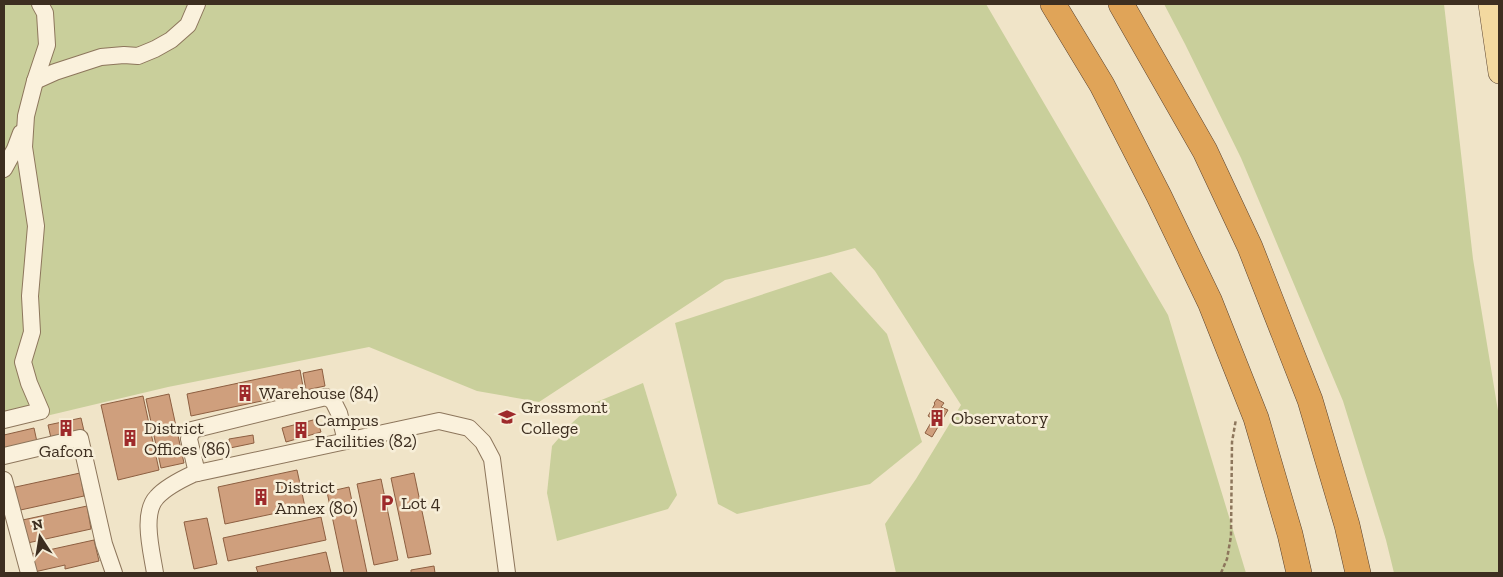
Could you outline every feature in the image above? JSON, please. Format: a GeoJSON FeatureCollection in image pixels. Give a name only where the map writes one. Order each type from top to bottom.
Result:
{"type":"FeatureCollection","features":[{"type":"Feature","properties":{"kind":"highway"},"geometry":{"type":"LineString","coordinates":[[1053,4],[1102,85],[1159,196],[1210,302],[1256,418],[1290,534],[1299,573]]}},
{"type":"Feature","properties":{"kind":"highway"},"geometry":{"type":"LineString","coordinates":[[1121,4],[1205,151],[1250,247],[1310,400],[1347,525],[1358,573]]}},
{"type":"Feature","properties":{"kind":"main road"},"geometry":{"type":"LineString","coordinates":[[1489,4],[1499,72]]}},
{"type":"Feature","properties":{"kind":"street"},"geometry":{"type":"LineString","coordinates":[[4,169],[16,149],[47,45],[45,13],[40,4]]}},
{"type":"Feature","properties":{"kind":"street"},"geometry":{"type":"LineString","coordinates":[[35,81],[102,56],[138,56],[155,49],[171,40],[188,25],[196,4]]}},
{"type":"Feature","properties":{"kind":"street"},"geometry":{"type":"LineString","coordinates":[[4,420],[40,411],[23,362],[32,332],[30,296],[36,226],[24,147],[27,112]]}},
{"type":"Feature","properties":{"kind":"street"},"geometry":{"type":"LineString","coordinates":[[197,473],[189,439],[192,430],[326,398],[333,401],[339,413],[346,441]]}},
{"type":"Feature","properties":{"kind":"street"},"geometry":{"type":"LineString","coordinates":[[155,573],[148,533],[149,516],[156,498],[178,480],[197,473],[439,421],[469,428],[483,442],[492,459],[508,573]]}},
{"type":"Feature","properties":{"kind":"street"},"geometry":{"type":"LineString","coordinates":[[4,456],[80,438],[104,544],[114,573]]}},
{"type":"Feature","properties":{"kind":"street"},"geometry":{"type":"LineString","coordinates":[[4,480],[29,573]]}},
{"type":"Feature","properties":{"kind":"path"},"geometry":{"type":"LineString","coordinates":[[1221,573],[1227,560],[1231,536],[1232,442],[1236,417]]}},
{"type":"Feature","properties":{"kind":"green space"},"geometry":{"type":"Polygon","coordinates":[[[4,4],[986,4],[1168,315],[1246,573],[896,573],[885,524],[916,479],[961,405],[875,271],[855,248],[725,280],[539,402],[477,391],[369,347],[168,387],[4,426],[4,4]]]}},
{"type":"Feature","properties":{"kind":"green space"},"geometry":{"type":"Polygon","coordinates":[[[1164,4],[1444,4],[1473,259],[1499,417],[1499,573],[1394,573],[1386,540],[1343,401],[1241,158],[1164,4]]]}},
{"type":"Feature","properties":{"kind":"green space"},"geometry":{"type":"Polygon","coordinates":[[[831,272],[887,334],[922,442],[870,484],[737,514],[718,504],[675,323],[831,272]]]}},
{"type":"Feature","properties":{"kind":"green space"},"geometry":{"type":"Polygon","coordinates":[[[643,383],[677,495],[668,509],[557,541],[547,493],[552,446],[573,422],[594,403],[643,383]]]}},
{"type":"Feature","properties":{"kind":"building"},"geometry":{"type":"Polygon","coordinates":[[[322,369],[325,386],[306,390],[303,373],[322,369]]]}},
{"type":"Feature","properties":{"kind":"building","name":"Warehouse (84)"},"geometry":{"type":"Polygon","coordinates":[[[300,370],[304,392],[191,416],[187,394],[300,370]]]}},
{"type":"Feature","properties":{"kind":"building"},"geometry":{"type":"Polygon","coordinates":[[[169,394],[184,463],[161,468],[146,399],[169,394]]]}},
{"type":"Feature","properties":{"kind":"building","name":"District Offices (86)"},"geometry":{"type":"Polygon","coordinates":[[[143,396],[159,470],[118,480],[101,405],[143,396]]]}},
{"type":"Feature","properties":{"kind":"building","name":"Observatory"},"geometry":{"type":"Polygon","coordinates":[[[937,399],[944,403],[941,407],[948,410],[932,437],[925,433],[933,419],[928,416],[937,399]]]}},
{"type":"Feature","properties":{"kind":"building","name":"Gafcon"},"geometry":{"type":"Polygon","coordinates":[[[81,418],[84,431],[51,438],[48,425],[81,418]]]}},
{"type":"Feature","properties":{"kind":"building","name":"Campus Facilities (82)"},"geometry":{"type":"Polygon","coordinates":[[[317,419],[321,432],[286,442],[282,428],[317,419]]]}},
{"type":"Feature","properties":{"kind":"building"},"geometry":{"type":"Polygon","coordinates":[[[34,428],[37,442],[4,450],[4,435],[34,428]]]}},
{"type":"Feature","properties":{"kind":"building"},"geometry":{"type":"Polygon","coordinates":[[[253,435],[254,443],[230,448],[229,439],[253,435]]]}},
{"type":"Feature","properties":{"kind":"building","name":"District Annex (80)"},"geometry":{"type":"Polygon","coordinates":[[[297,470],[305,507],[225,524],[218,487],[297,470]]]}},
{"type":"Feature","properties":{"kind":"building"},"geometry":{"type":"Polygon","coordinates":[[[80,473],[84,496],[16,511],[11,488],[80,473]]]}},
{"type":"Feature","properties":{"kind":"building"},"geometry":{"type":"Polygon","coordinates":[[[414,473],[431,554],[408,558],[391,478],[414,473]]]}},
{"type":"Feature","properties":{"kind":"building"},"geometry":{"type":"Polygon","coordinates":[[[381,479],[398,560],[374,565],[357,484],[381,479]]]}},
{"type":"Feature","properties":{"kind":"building"},"geometry":{"type":"Polygon","coordinates":[[[349,487],[367,573],[344,573],[327,492],[349,487]]]}},
{"type":"Feature","properties":{"kind":"building"},"geometry":{"type":"Polygon","coordinates":[[[87,506],[91,529],[23,544],[18,521],[87,506]]]}},
{"type":"Feature","properties":{"kind":"building"},"geometry":{"type":"Polygon","coordinates":[[[321,517],[326,540],[228,561],[223,538],[321,517]]]}},
{"type":"Feature","properties":{"kind":"building"},"geometry":{"type":"Polygon","coordinates":[[[207,518],[217,564],[194,569],[184,522],[207,518]]]}},
{"type":"Feature","properties":{"kind":"building"},"geometry":{"type":"Polygon","coordinates":[[[94,540],[99,561],[65,569],[65,565],[30,573],[26,555],[94,540]]]}},
{"type":"Feature","properties":{"kind":"building"},"geometry":{"type":"Polygon","coordinates":[[[326,552],[331,573],[258,573],[256,567],[326,552]]]}},
{"type":"Feature","properties":{"kind":"building"},"geometry":{"type":"Polygon","coordinates":[[[434,566],[435,573],[411,573],[411,570],[434,566]]]}},
{"type":"Feature","properties":{"kind":"place","name":"Warehouse (84)"},"geometry":{"type":"Point","coordinates":[245,393]}},
{"type":"Feature","properties":{"kind":"place","name":"Grossmont College"},"geometry":{"type":"Point","coordinates":[507,417]}},
{"type":"Feature","properties":{"kind":"place","name":"Observatory"},"geometry":{"type":"Point","coordinates":[937,418]}},
{"type":"Feature","properties":{"kind":"place","name":"Gafcon"},"geometry":{"type":"Point","coordinates":[66,428]}},
{"type":"Feature","properties":{"kind":"place","name":"Campus Facilities (82)"},"geometry":{"type":"Point","coordinates":[301,430]}},
{"type":"Feature","properties":{"kind":"place","name":"District Offices (86)"},"geometry":{"type":"Point","coordinates":[130,438]}},
{"type":"Feature","properties":{"kind":"place","name":"District Annex (80)"},"geometry":{"type":"Point","coordinates":[261,497]}},
{"type":"Feature","properties":{"kind":"place","name":"Lot 4"},"geometry":{"type":"Point","coordinates":[387,503]}}]}
